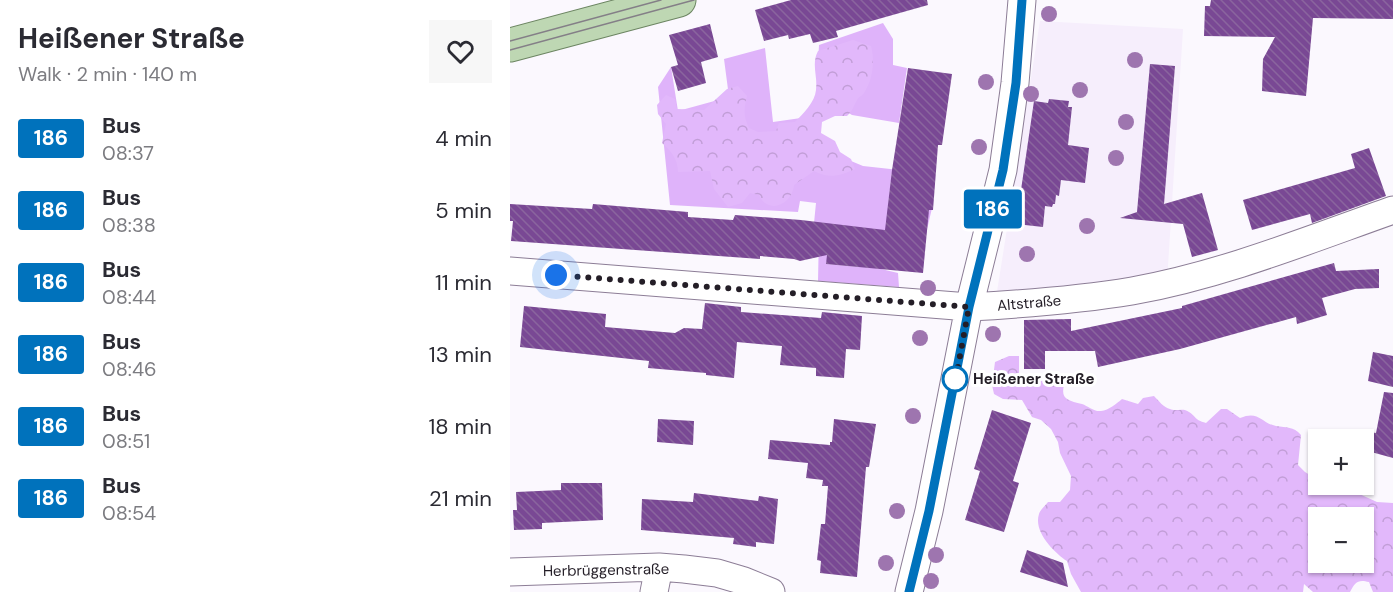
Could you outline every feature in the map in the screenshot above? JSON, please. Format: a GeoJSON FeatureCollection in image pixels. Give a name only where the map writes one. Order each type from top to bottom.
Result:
{"type":"FeatureCollection","features":[{"type":"Feature","properties":{"kind":"main road"},"geometry":{"type":"LineString","coordinates":[[510,45],[679,0]]}},
{"type":"Feature","properties":{"kind":"street"},"geometry":{"type":"LineString","coordinates":[[909,592],[929,511],[969,307],[1003,170],[1016,83],[1022,0]]}},
{"type":"Feature","properties":{"kind":"street","name":"Altstraße"},"geometry":{"type":"LineString","coordinates":[[510,271],[969,307],[1053,302],[1153,286],[1238,264],[1393,210]]}},
{"type":"Feature","properties":{"kind":"street","name":"Herbrüggenstraße"},"geometry":{"type":"LineString","coordinates":[[510,572],[657,579],[717,573],[771,592]]}},
{"type":"Feature","properties":{"kind":"shaded area"},"geometry":{"type":"Polygon","coordinates":[[[1040,21],[1183,29],[1167,282],[996,298],[1040,21]]]}},
{"type":"Feature","properties":{"kind":"shaded area"},"geometry":{"type":"Polygon","coordinates":[[[883,23],[893,39],[893,65],[907,68],[899,123],[852,115],[847,112],[822,114],[818,135],[839,156],[863,166],[936,174],[892,172],[888,206],[932,208],[926,234],[885,230],[881,269],[898,273],[899,287],[818,281],[819,233],[829,232],[827,264],[859,267],[862,229],[814,223],[816,203],[800,201],[798,212],[670,205],[658,87],[671,67],[678,111],[729,97],[724,59],[765,48],[773,122],[815,116],[819,45],[883,23]]]}},
{"type":"Feature","properties":{"kind":"green space"},"geometry":{"type":"Polygon","coordinates":[[[853,40],[871,46],[873,64],[869,82],[847,116],[835,116],[822,122],[821,133],[835,141],[840,152],[851,159],[855,169],[834,176],[814,171],[794,185],[789,198],[779,205],[768,205],[759,195],[750,193],[742,203],[728,207],[714,189],[710,171],[678,172],[677,163],[662,143],[666,124],[658,114],[657,105],[666,95],[675,99],[677,109],[704,110],[727,89],[738,86],[747,96],[745,112],[749,128],[758,132],[776,131],[779,123],[795,122],[813,99],[816,85],[815,61],[818,51],[853,40]]]}},
{"type":"Feature","properties":{"kind":"green space"},"geometry":{"type":"Polygon","coordinates":[[[1009,356],[1019,356],[1019,373],[1024,380],[1061,375],[1066,379],[1063,390],[1065,397],[1096,411],[1107,409],[1122,399],[1138,404],[1143,398],[1154,396],[1168,408],[1187,411],[1206,423],[1221,409],[1227,409],[1240,418],[1252,415],[1276,426],[1295,430],[1301,435],[1298,465],[1308,474],[1308,495],[1362,495],[1377,502],[1393,503],[1393,592],[1373,592],[1369,582],[1359,581],[1350,592],[1313,592],[1304,584],[1303,592],[1081,592],[1067,561],[1046,541],[1039,528],[1040,512],[1048,502],[1060,502],[1070,490],[1071,476],[1060,453],[1058,442],[1051,429],[1041,420],[1032,417],[1022,400],[1003,399],[994,394],[992,385],[995,362],[1009,356]]]}},
{"type":"Feature","properties":{"kind":"building"},"geometry":{"type":"Polygon","coordinates":[[[791,0],[927,0],[928,5],[836,31],[838,37],[813,43],[810,34],[789,39],[788,35],[764,41],[755,10],[791,0]]]}},
{"type":"Feature","properties":{"kind":"building"},"geometry":{"type":"Polygon","coordinates":[[[1211,0],[1393,0],[1393,19],[1313,18],[1306,96],[1262,91],[1263,59],[1275,37],[1204,36],[1205,6],[1210,6],[1211,0]]]}},
{"type":"Feature","properties":{"kind":"building"},"geometry":{"type":"Polygon","coordinates":[[[710,24],[718,57],[701,62],[706,83],[678,91],[671,67],[678,65],[669,35],[710,24]]]}},
{"type":"Feature","properties":{"kind":"building"},"geometry":{"type":"Polygon","coordinates":[[[1150,64],[1175,66],[1164,204],[1202,193],[1218,250],[1192,257],[1183,224],[1120,218],[1137,212],[1150,64]]]}},
{"type":"Feature","properties":{"kind":"building"},"geometry":{"type":"Polygon","coordinates":[[[908,68],[952,74],[942,145],[938,145],[933,210],[929,210],[923,273],[826,264],[827,255],[800,261],[760,256],[760,259],[511,241],[513,221],[510,221],[510,204],[592,209],[593,204],[688,212],[688,217],[733,220],[735,215],[885,230],[908,68]]]}},
{"type":"Feature","properties":{"kind":"building"},"geometry":{"type":"Polygon","coordinates":[[[1049,99],[1069,101],[1068,107],[1072,107],[1068,145],[1089,148],[1085,183],[1061,180],[1059,196],[1056,195],[1055,204],[1052,207],[1045,206],[1043,227],[1016,224],[1034,101],[1048,103],[1049,99]]]}},
{"type":"Feature","properties":{"kind":"building"},"geometry":{"type":"Polygon","coordinates":[[[1369,148],[1386,196],[1312,223],[1310,214],[1252,230],[1243,200],[1355,168],[1351,154],[1369,148]]]}},
{"type":"Feature","properties":{"kind":"building"},"geometry":{"type":"Polygon","coordinates":[[[1334,263],[1336,271],[1379,269],[1379,288],[1355,289],[1322,298],[1327,315],[1297,324],[1296,317],[1180,349],[1098,367],[1095,351],[1045,351],[1045,369],[1024,369],[1024,320],[1071,319],[1071,331],[1182,308],[1182,306],[1334,263]]]}},
{"type":"Feature","properties":{"kind":"building"},"geometry":{"type":"Polygon","coordinates":[[[705,303],[741,307],[741,312],[821,318],[822,312],[862,316],[860,350],[846,349],[844,378],[816,376],[816,368],[780,365],[782,346],[737,342],[734,378],[648,368],[649,361],[520,347],[524,306],[606,314],[605,327],[675,333],[684,328],[702,329],[705,303]]]}},
{"type":"Feature","properties":{"kind":"building"},"geometry":{"type":"Polygon","coordinates":[[[1373,352],[1393,356],[1393,387],[1368,381],[1373,352]]]}},
{"type":"Feature","properties":{"kind":"building"},"geometry":{"type":"Polygon","coordinates":[[[1384,392],[1393,393],[1393,458],[1374,453],[1374,433],[1376,433],[1384,392]]]}},
{"type":"Feature","properties":{"kind":"building"},"geometry":{"type":"Polygon","coordinates":[[[992,410],[1031,423],[1013,481],[1019,483],[1004,532],[965,520],[980,471],[974,469],[992,410]]]}},
{"type":"Feature","properties":{"kind":"building"},"geometry":{"type":"Polygon","coordinates":[[[658,419],[694,421],[693,445],[657,442],[658,419]]]}},
{"type":"Feature","properties":{"kind":"building"},"geometry":{"type":"Polygon","coordinates":[[[834,419],[876,424],[869,467],[866,467],[857,577],[820,573],[821,561],[817,560],[821,524],[825,524],[828,486],[822,486],[823,480],[806,478],[808,463],[768,459],[770,440],[830,445],[834,419]]]}},
{"type":"Feature","properties":{"kind":"building"},"geometry":{"type":"Polygon","coordinates":[[[561,483],[602,483],[603,520],[542,523],[542,529],[514,530],[513,510],[517,510],[516,492],[561,490],[561,483]]]}},
{"type":"Feature","properties":{"kind":"building"},"geometry":{"type":"Polygon","coordinates":[[[694,493],[758,501],[759,496],[778,499],[774,544],[756,542],[756,547],[733,544],[734,538],[641,530],[642,499],[693,502],[694,493]]]}},
{"type":"Feature","properties":{"kind":"building"},"geometry":{"type":"Polygon","coordinates":[[[1027,550],[1063,563],[1068,587],[1020,572],[1027,550]]]}},
{"type":"Feature","properties":{"kind":"tram line"},"geometry":{"type":"LineString","coordinates":[[510,41],[661,0]]}},
{"type":"Feature","properties":{"kind":"tram line"},"geometry":{"type":"LineString","coordinates":[[510,50],[694,0]]}},
{"type":"Feature","properties":{"kind":"bus line","name":"186"},"geometry":{"type":"LineString","coordinates":[[909,592],[929,511],[969,307],[1003,170],[1016,83],[1022,0]]}},
{"type":"Feature","properties":{"kind":"place","name":"Heißener Straße"},"geometry":{"type":"Point","coordinates":[955,379]}},
{"type":"Feature","properties":{"kind":"route"},"geometry":{"type":"LineString","coordinates":[[556,275],[969,307],[955,383],[955,379]]}}]}
